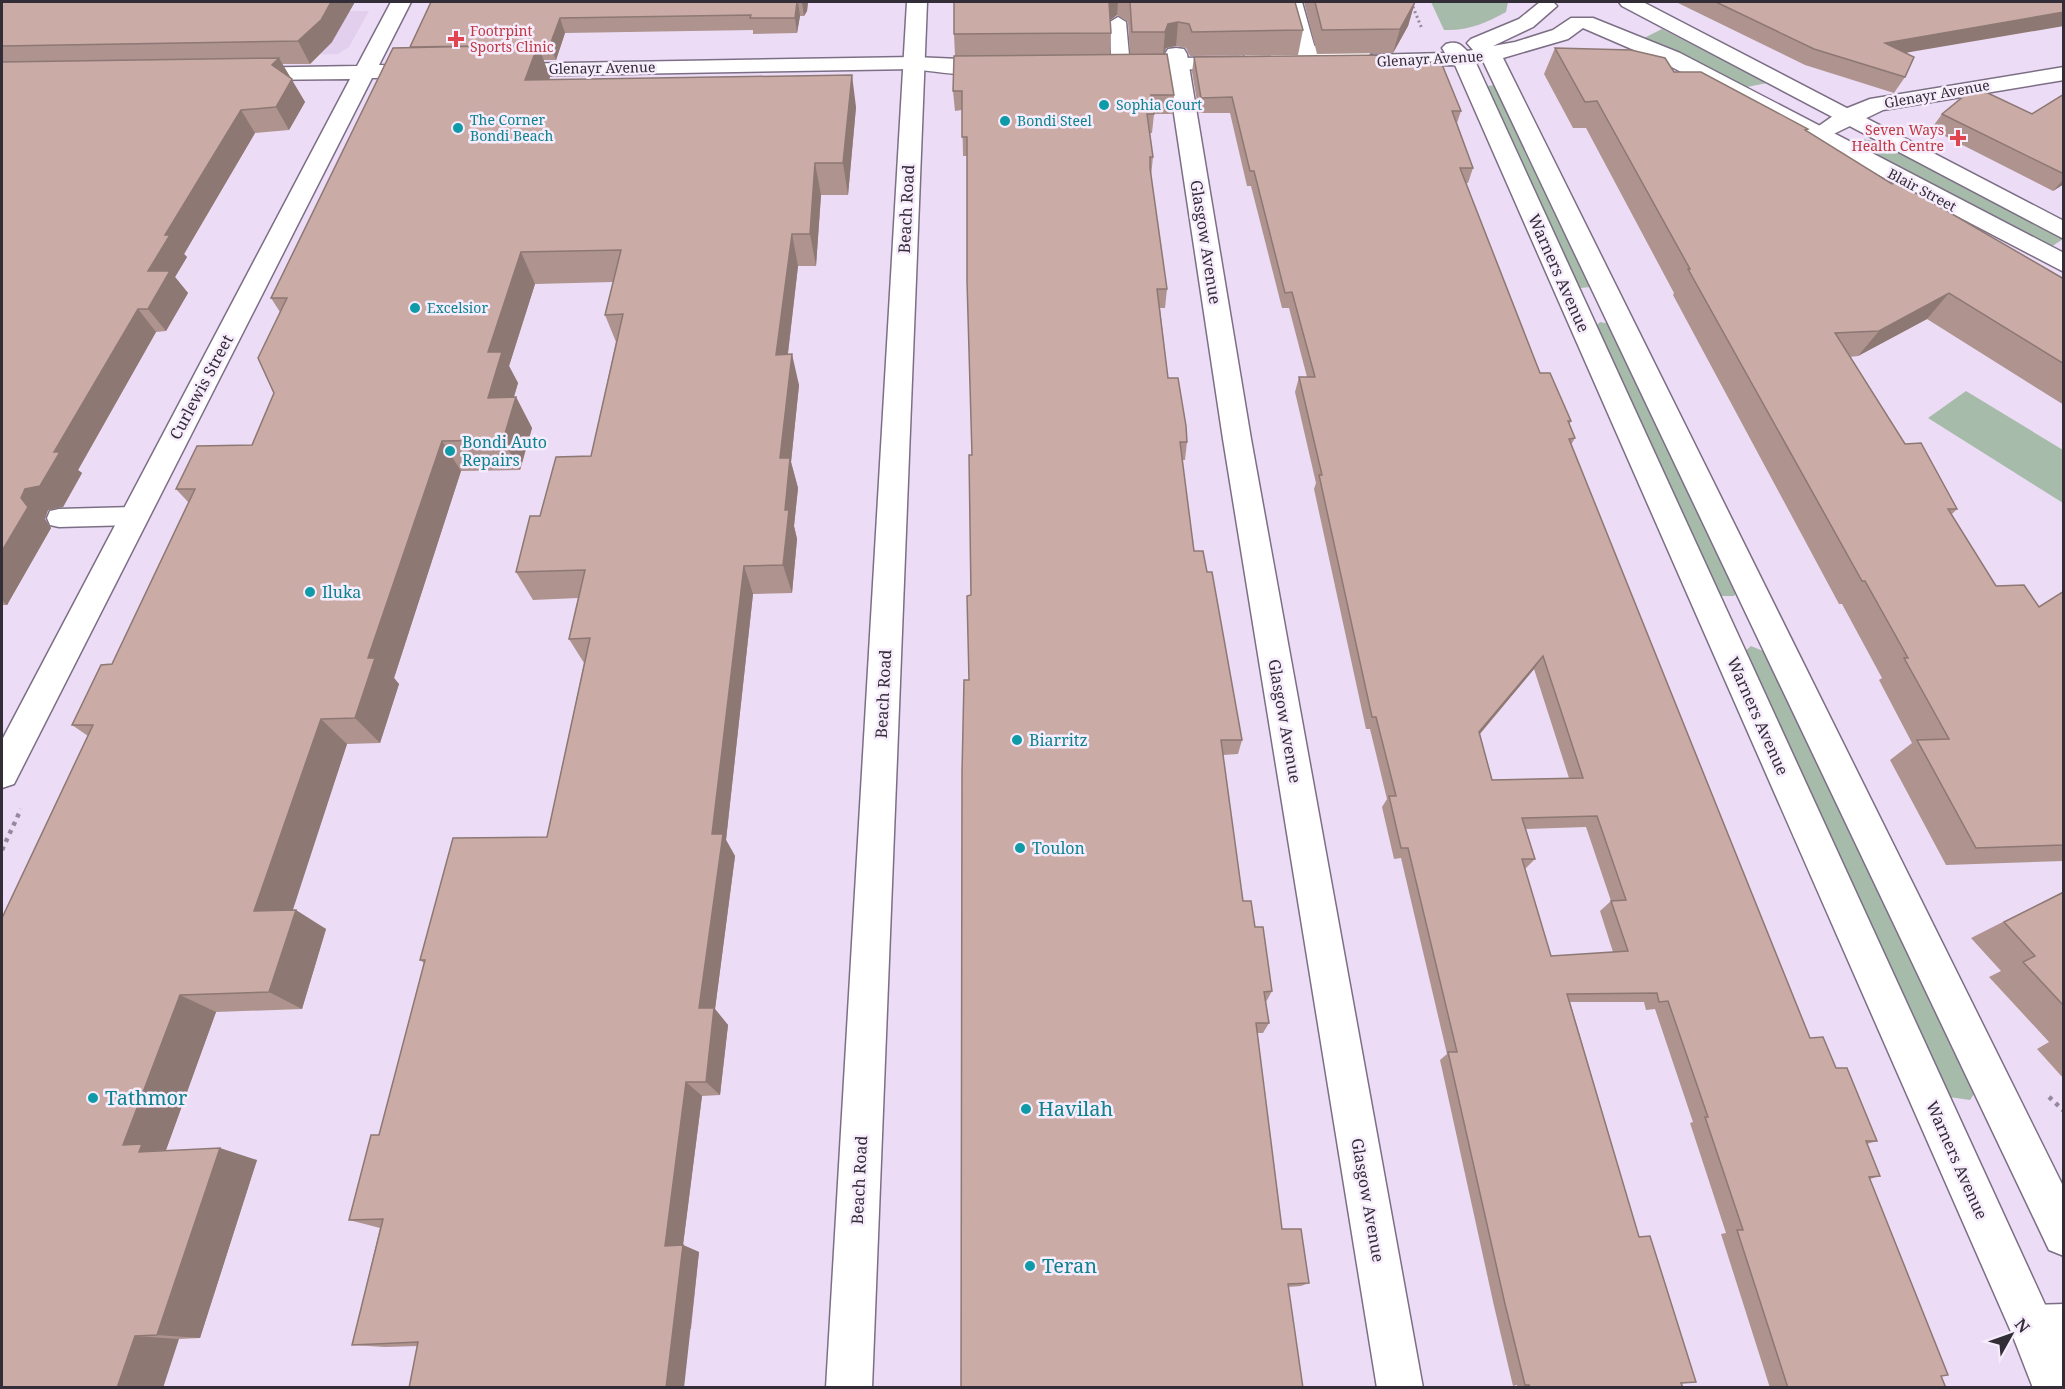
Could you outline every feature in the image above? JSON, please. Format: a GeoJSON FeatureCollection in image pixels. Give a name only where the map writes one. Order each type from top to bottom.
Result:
{"type":"FeatureCollection","features":[{"type":"Feature","properties":{"kind":"street","name":"Curlewis Street"},"geometry":{"type":"LineString","coordinates":[[2,773],[401,2]]}},
{"type":"Feature","properties":{"kind":"street","name":"Beach Road"},"geometry":{"type":"LineString","coordinates":[[849,1388],[918,2]]}},
{"type":"Feature","properties":{"kind":"street","name":"Glenayr Avenue"},"geometry":{"type":"LineString","coordinates":[[1177,59],[1307,52],[1462,48],[1520,49],[1570,32],[1582,22],[1613,16],[1621,9],[1624,2]]}},
{"type":"Feature","properties":{"kind":"street","name":"Blair Street"},"geometry":{"type":"LineString","coordinates":[[1629,2],[2064,231]]}},
{"type":"Feature","properties":{"kind":"street","name":"Glenayr Avenue"},"geometry":{"type":"LineString","coordinates":[[1108,58],[1177,59],[1462,48],[1501,36],[1526,23],[1546,4]]}},
{"type":"Feature","properties":{"kind":"street","name":"Blair Street"},"geometry":{"type":"LineString","coordinates":[[1546,4],[1558,16],[1582,22],[1672,57],[2064,264]]}},
{"type":"Feature","properties":{"kind":"street","name":"Warners Avenue"},"geometry":{"type":"LineString","coordinates":[[1462,48],[1611,303],[2064,1235]]}},
{"type":"Feature","properties":{"kind":"street","name":"Warners Avenue"},"geometry":{"type":"LineString","coordinates":[[1462,48],[1573,304],[1717,625],[2048,1326],[2056,1388]]}},
{"type":"Feature","properties":{"kind":"street","name":"Glasgow Avenue"},"geometry":{"type":"LineString","coordinates":[[1177,59],[1239,451],[1400,1388]]}},
{"type":"Feature","properties":{"kind":"street","name":"Glenayr Avenue"},"geometry":{"type":"LineString","coordinates":[[475,70],[914,63],[952,67],[1022,61]]}},
{"type":"Feature","properties":{"kind":"street"},"geometry":{"type":"LineString","coordinates":[[218,74],[452,70]]}},
{"type":"Feature","properties":{"kind":"street","name":"Glenayr Avenue"},"geometry":{"type":"LineString","coordinates":[[1817,135],[1848,116],[1878,104],[2064,73]]}},
{"type":"Feature","properties":{"kind":"street"},"geometry":{"type":"LineString","coordinates":[[1573,304],[1611,303]]}},
{"type":"Feature","properties":{"kind":"street"},"geometry":{"type":"LineString","coordinates":[[1717,625],[1766,621]]}},
{"type":"Feature","properties":{"kind":"lane"},"geometry":{"type":"LineString","coordinates":[[1294,2],[1307,52]]}},
{"type":"Feature","properties":{"kind":"lane"},"geometry":{"type":"LineString","coordinates":[[1108,58],[1118,22]]}},
{"type":"Feature","properties":{"kind":"lane"},"geometry":{"type":"LineString","coordinates":[[59,518],[134,516]]}},
{"type":"Feature","properties":{"kind":"path"},"geometry":{"type":"LineString","coordinates":[[1411,2],[1462,48]]}},
{"type":"Feature","properties":{"kind":"shaded area"},"geometry":{"type":"Polygon","coordinates":[[[369,11],[349,47],[338,54],[213,58],[244,12],[369,11]]]}},
{"type":"Feature","properties":{"kind":"green space"},"geometry":{"type":"Polygon","coordinates":[[[1431,2],[1508,2],[1506,12],[1491,20],[1469,28],[1444,30],[1431,2]]]}},
{"type":"Feature","properties":{"kind":"green space"},"geometry":{"type":"Polygon","coordinates":[[[1662,29],[1767,83],[1742,88],[1642,39],[1662,29]]]}},
{"type":"Feature","properties":{"kind":"green space"},"geometry":{"type":"Polygon","coordinates":[[[1499,85],[1591,287],[1580,288],[1576,285],[1485,86],[1499,85]]]}},
{"type":"Feature","properties":{"kind":"green space"},"geometry":{"type":"Polygon","coordinates":[[[1863,139],[1878,142],[2063,239],[2051,247],[1858,147],[1863,139]]]}},
{"type":"Feature","properties":{"kind":"green space"},"geometry":{"type":"Polygon","coordinates":[[[1600,322],[1610,324],[1737,592],[1734,596],[1720,596],[1595,327],[1600,322]]]}},
{"type":"Feature","properties":{"kind":"green space"},"geometry":{"type":"Polygon","coordinates":[[[1966,391],[2063,450],[2063,503],[1928,418],[1966,391]]]}},
{"type":"Feature","properties":{"kind":"green space"},"geometry":{"type":"Polygon","coordinates":[[[1751,646],[1768,653],[1774,660],[1972,1089],[1974,1094],[1970,1100],[1949,1097],[1744,652],[1751,646]]]}},
{"type":"Feature","properties":{"kind":"building"},"geometry":{"type":"Polygon","coordinates":[[[2,2],[331,2],[321,20],[298,41],[2,46],[2,2]]]}},
{"type":"Feature","properties":{"kind":"building"},"geometry":{"type":"Polygon","coordinates":[[[431,2],[797,2],[795,18],[750,18],[751,15],[560,18],[550,45],[410,47],[431,2]]]}},
{"type":"Feature","properties":{"kind":"building"},"geometry":{"type":"Polygon","coordinates":[[[954,2],[1109,2],[1111,33],[954,34],[954,2]]]}},
{"type":"Feature","properties":{"kind":"building"},"geometry":{"type":"Polygon","coordinates":[[[1130,2],[1295,2],[1303,30],[1192,32],[1189,24],[1178,22],[1168,24],[1165,32],[1132,32],[1130,2]]]}},
{"type":"Feature","properties":{"kind":"building"},"geometry":{"type":"Polygon","coordinates":[[[1315,2],[1415,2],[1400,29],[1322,30],[1315,2]]]}},
{"type":"Feature","properties":{"kind":"building"},"geometry":{"type":"Polygon","coordinates":[[[1716,2],[2064,2],[2064,12],[1885,43],[1914,57],[1905,77],[1814,49],[1716,2]]]}},
{"type":"Feature","properties":{"kind":"building"},"geometry":{"type":"Polygon","coordinates":[[[538,45],[525,80],[852,75],[843,163],[815,163],[810,234],[792,234],[776,355],[792,354],[780,458],[790,458],[785,510],[789,510],[783,565],[744,566],[712,834],[723,834],[699,1008],[714,1008],[706,1082],[686,1082],[665,1246],[683,1245],[666,1388],[409,1388],[418,1342],[352,1345],[383,1219],[349,1220],[371,1135],[379,1135],[425,960],[420,960],[453,838],[547,837],[590,638],[569,639],[585,570],[516,572],[530,516],[540,516],[556,457],[591,456],[623,314],[605,315],[621,250],[521,252],[488,352],[502,352],[488,398],[516,397],[503,440],[442,441],[368,658],[375,658],[355,718],[321,719],[254,911],[296,910],[269,992],[180,995],[123,1145],[142,1144],[139,1152],[220,1148],[157,1335],[135,1336],[117,1388],[2,1388],[2,918],[93,725],[72,725],[101,665],[112,664],[195,489],[176,489],[197,446],[252,445],[274,393],[258,358],[287,298],[271,298],[393,48],[538,45]]]}},
{"type":"Feature","properties":{"kind":"building"},"geometry":{"type":"Polygon","coordinates":[[[1555,48],[1631,50],[1665,58],[1674,72],[1701,72],[1808,129],[1805,130],[1892,184],[1897,182],[2064,279],[2064,364],[1949,293],[1879,331],[1835,333],[1905,444],[1921,443],[1957,509],[1948,509],[1996,586],[2024,585],[2039,607],[2064,591],[2064,845],[1976,848],[1917,740],[1949,739],[1904,658],[1908,658],[1865,581],[1862,581],[1597,101],[1585,102],[1555,48]]]}},
{"type":"Feature","properties":{"kind":"building"},"geometry":{"type":"Polygon","coordinates":[[[1167,54],[1174,95],[1151,95],[1154,114],[1147,114],[1153,157],[1150,157],[1150,168],[1167,289],[1157,289],[1168,378],[1178,378],[1186,426],[1187,442],[1180,442],[1194,551],[1203,551],[1207,572],[1212,572],[1242,740],[1221,740],[1243,901],[1251,901],[1255,927],[1263,927],[1272,991],[1264,992],[1269,1023],[1256,1023],[1282,1229],[1301,1229],[1309,1283],[1288,1284],[1303,1388],[961,1388],[962,772],[964,680],[969,680],[967,596],[971,595],[969,455],[972,455],[967,281],[967,137],[962,137],[962,91],[953,91],[954,56],[1167,54]]]}},
{"type":"Feature","properties":{"kind":"building"},"geometry":{"type":"Polygon","coordinates":[[[1388,55],[1383,63],[1441,62],[1461,111],[1452,111],[1473,168],[1460,168],[1540,373],[1550,373],[1571,421],[1568,421],[1575,438],[1569,439],[1810,1038],[1823,1037],[1836,1068],[1847,1068],[1877,1141],[1866,1141],[1880,1176],[1869,1177],[1948,1375],[1941,1376],[1946,1388],[1788,1388],[1737,1230],[1743,1230],[1705,1117],[1708,1117],[1668,1001],[1659,1002],[1657,993],[1567,994],[1639,1237],[1650,1236],[1696,1382],[1681,1383],[1683,1388],[1530,1388],[1529,1385],[1525,1385],[1448,1052],[1457,1052],[1408,848],[1401,848],[1389,796],[1396,796],[1376,717],[1372,717],[1319,475],[1322,475],[1299,377],[1315,377],[1292,292],[1285,293],[1254,171],[1250,171],[1232,97],[1201,98],[1194,57],[1388,55]],[[1543,656],[1479,732],[1492,780],[1583,778],[1543,656]],[[1597,816],[1522,818],[1535,859],[1522,859],[1551,956],[1628,951],[1611,901],[1626,900],[1597,816]]]}},
{"type":"Feature","properties":{"kind":"building"},"geometry":{"type":"Polygon","coordinates":[[[279,58],[272,65],[292,79],[276,107],[241,110],[165,235],[170,235],[148,271],[170,271],[148,309],[138,309],[54,452],[60,452],[40,486],[25,489],[21,498],[28,507],[2,551],[2,62],[279,58]]]}},
{"type":"Feature","properties":{"kind":"building"},"geometry":{"type":"Polygon","coordinates":[[[1975,87],[2032,114],[2064,94],[2064,174],[1942,114],[1975,87]]]}},
{"type":"Feature","properties":{"kind":"building"},"geometry":{"type":"Polygon","coordinates":[[[2064,892],[2064,1006],[2023,962],[2035,956],[2004,922],[2064,892]]]}},
{"type":"Feature","properties":{"kind":"place","name":"Footrpint Sports Clinic"},"geometry":{"type":"Point","coordinates":[456,39]}},
{"type":"Feature","properties":{"kind":"place","name":"Sophia Court"},"geometry":{"type":"Point","coordinates":[1104,105]}},
{"type":"Feature","properties":{"kind":"place","name":"Bondi Steel"},"geometry":{"type":"Point","coordinates":[1005,121]}},
{"type":"Feature","properties":{"kind":"place","name":"The Corner Bondi Beach"},"geometry":{"type":"Point","coordinates":[458,128]}},
{"type":"Feature","properties":{"kind":"place","name":"Seven Ways Health Centre"},"geometry":{"type":"Point","coordinates":[1958,138]}},
{"type":"Feature","properties":{"kind":"place","name":"Excelsior"},"geometry":{"type":"Point","coordinates":[415,308]}},
{"type":"Feature","properties":{"kind":"place","name":"Bondi Auto Repairs"},"geometry":{"type":"Point","coordinates":[450,451]}},
{"type":"Feature","properties":{"kind":"place","name":"Iluka"},"geometry":{"type":"Point","coordinates":[310,592]}},
{"type":"Feature","properties":{"kind":"place","name":"Biarritz"},"geometry":{"type":"Point","coordinates":[1017,740]}},
{"type":"Feature","properties":{"kind":"place","name":"Toulon"},"geometry":{"type":"Point","coordinates":[1020,848]}},
{"type":"Feature","properties":{"kind":"place","name":"Tathmor"},"geometry":{"type":"Point","coordinates":[93,1098]}},
{"type":"Feature","properties":{"kind":"place","name":"Havilah"},"geometry":{"type":"Point","coordinates":[1026,1109]}},
{"type":"Feature","properties":{"kind":"place","name":"Teran"},"geometry":{"type":"Point","coordinates":[1030,1266]}}]}
